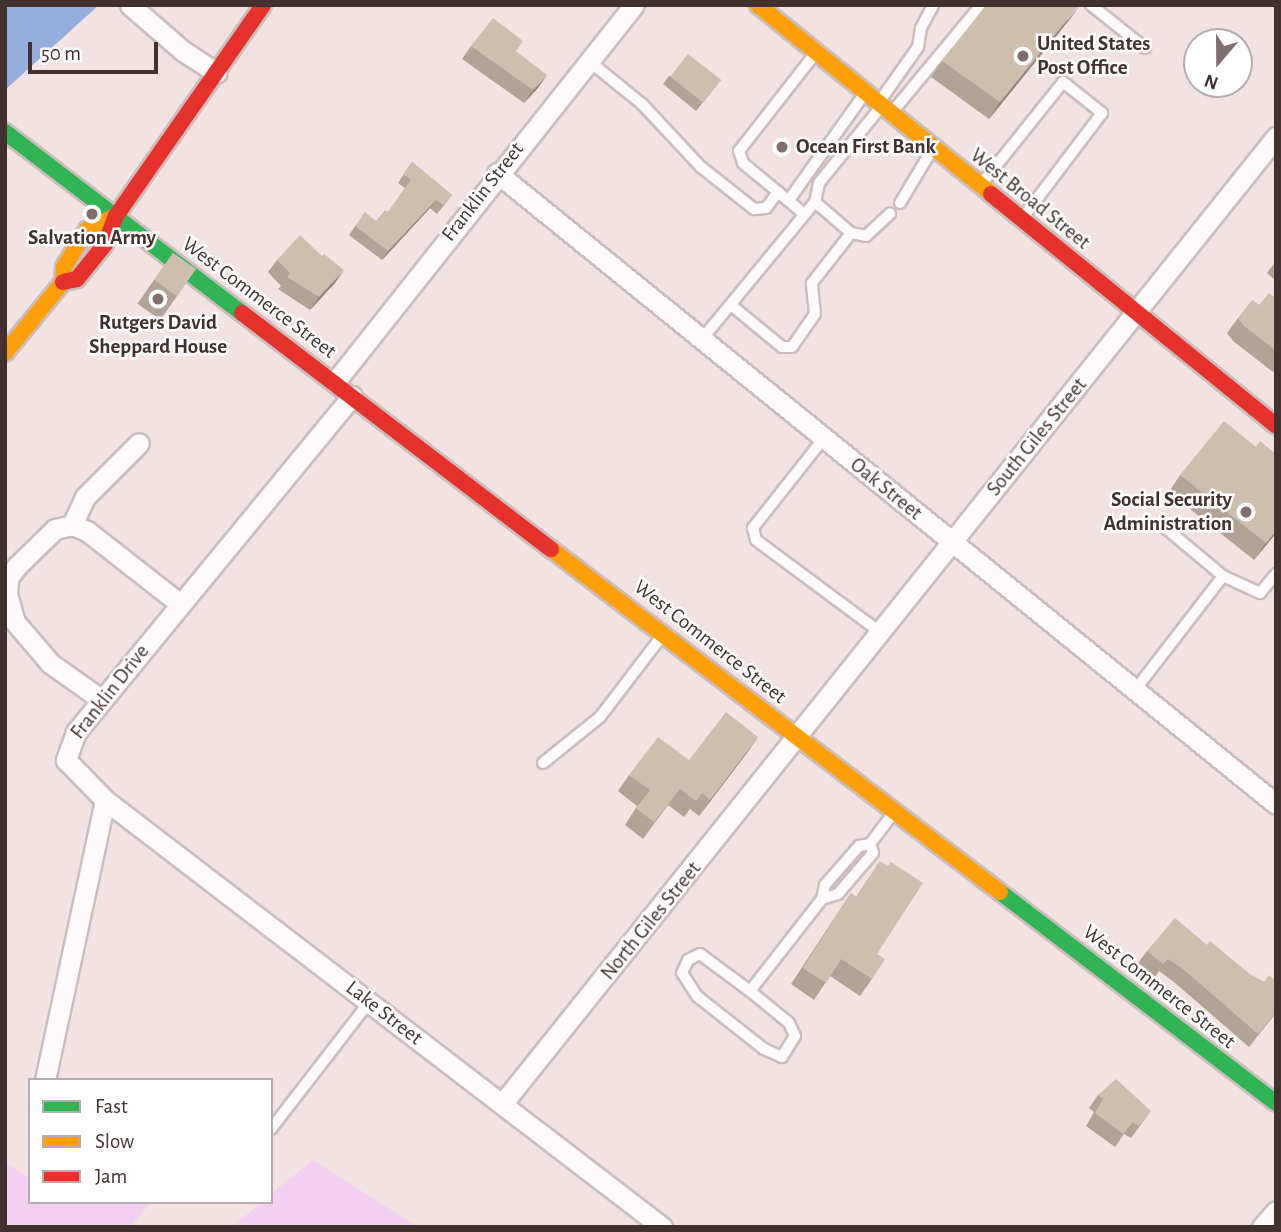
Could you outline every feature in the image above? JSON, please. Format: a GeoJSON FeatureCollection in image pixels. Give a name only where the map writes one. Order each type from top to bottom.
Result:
{"type":"FeatureCollection","features":[{"type":"Feature","properties":{"kind":"main road"},"geometry":{"type":"LineString","coordinates":[[5,354],[63,282],[77,279],[104,244],[116,216],[263,5]]}},
{"type":"Feature","properties":{"kind":"main road","name":"West Broad Street"},"geometry":{"type":"LineString","coordinates":[[758,5],[1276,426]]}},
{"type":"Feature","properties":{"kind":"main road","name":"West Commerce Street"},"geometry":{"type":"LineString","coordinates":[[5,132],[1276,1103]]}},
{"type":"Feature","properties":{"kind":"street"},"geometry":{"type":"LineString","coordinates":[[130,5],[183,51],[217,73]]}},
{"type":"Feature","properties":{"kind":"street","name":"Franklin Street"},"geometry":{"type":"LineString","coordinates":[[335,382],[497,173],[634,5]]}},
{"type":"Feature","properties":{"kind":"street","name":"South Giles Street"},"geometry":{"type":"LineString","coordinates":[[799,736],[1276,137]]}},
{"type":"Feature","properties":{"kind":"street","name":"Oak Street"},"geometry":{"type":"LineString","coordinates":[[497,173],[1276,804]]}},
{"type":"Feature","properties":{"kind":"street","name":"Franklin Drive"},"geometry":{"type":"LineString","coordinates":[[105,800],[66,760],[71,740],[352,396]]}},
{"type":"Feature","properties":{"kind":"street"},"geometry":{"type":"LineString","coordinates":[[72,525],[85,496],[139,443]]}},
{"type":"Feature","properties":{"kind":"street"},"geometry":{"type":"LineString","coordinates":[[102,700],[41,654],[15,622],[7,594],[8,578],[55,529],[72,525],[87,531],[180,604]]}},
{"type":"Feature","properties":{"kind":"street","name":"North Giles Street"},"geometry":{"type":"LineString","coordinates":[[502,1104],[799,736]]}},
{"type":"Feature","properties":{"kind":"street"},"geometry":{"type":"LineString","coordinates":[[46,1078],[105,800]]}},
{"type":"Feature","properties":{"kind":"street","name":"Lake Street"},"geometry":{"type":"LineString","coordinates":[[105,800],[662,1227]]}},
{"type":"Feature","properties":{"kind":"street"},"geometry":{"type":"LineString","coordinates":[[1262,1227],[1276,1211]]}},
{"type":"Feature","properties":{"kind":"lane"},"geometry":{"type":"LineString","coordinates":[[884,107],[918,47],[921,28],[933,5]]}},
{"type":"Feature","properties":{"kind":"lane"},"geometry":{"type":"LineString","coordinates":[[702,339],[815,202],[819,183],[884,107],[981,5]]}},
{"type":"Feature","properties":{"kind":"lane"},"geometry":{"type":"LineString","coordinates":[[1091,5],[1145,48]]}},
{"type":"Feature","properties":{"kind":"lane"},"geometry":{"type":"LineString","coordinates":[[804,214],[743,163],[739,152],[816,52]]}},
{"type":"Feature","properties":{"kind":"lane"},"geometry":{"type":"LineString","coordinates":[[589,61],[642,104],[701,167],[754,209],[766,208],[778,192]]}},
{"type":"Feature","properties":{"kind":"lane"},"geometry":{"type":"LineString","coordinates":[[980,186],[1063,82],[1102,113],[1022,219]]}},
{"type":"Feature","properties":{"kind":"lane"},"geometry":{"type":"LineString","coordinates":[[789,200],[866,92]]}},
{"type":"Feature","properties":{"kind":"lane"},"geometry":{"type":"LineString","coordinates":[[900,203],[933,147]]}},
{"type":"Feature","properties":{"kind":"lane"},"geometry":{"type":"LineString","coordinates":[[815,202],[851,233],[870,235],[890,214]]}},
{"type":"Feature","properties":{"kind":"lane"},"geometry":{"type":"LineString","coordinates":[[731,305],[782,347],[792,347],[815,314],[812,283],[851,233]]}},
{"type":"Feature","properties":{"kind":"lane"},"geometry":{"type":"LineString","coordinates":[[824,438],[753,528],[756,540],[881,633]]}},
{"type":"Feature","properties":{"kind":"lane"},"geometry":{"type":"LineString","coordinates":[[1162,525],[1223,576],[1260,593],[1276,574]]}},
{"type":"Feature","properties":{"kind":"lane"},"geometry":{"type":"LineString","coordinates":[[1135,690],[1223,576]]}},
{"type":"Feature","properties":{"kind":"lane"},"geometry":{"type":"LineString","coordinates":[[544,762],[600,718],[664,633]]}},
{"type":"Feature","properties":{"kind":"lane"},"geometry":{"type":"LineString","coordinates":[[750,991],[822,899],[825,885],[859,846],[870,844],[895,811]]}},
{"type":"Feature","properties":{"kind":"lane"},"geometry":{"type":"LineString","coordinates":[[822,899],[838,894],[859,870],[873,853],[870,844]]}},
{"type":"Feature","properties":{"kind":"lane"},"geometry":{"type":"LineString","coordinates":[[846,860],[859,870]]}},
{"type":"Feature","properties":{"kind":"lane"},"geometry":{"type":"LineString","coordinates":[[700,954],[750,991],[789,1023],[796,1036],[782,1057],[764,1049],[697,996],[682,973],[688,960],[700,954]]}},
{"type":"Feature","properties":{"kind":"lane"},"geometry":{"type":"LineString","coordinates":[[273,1126],[369,1002]]}},
{"type":"Feature","properties":{"kind":"shaded area"},"geometry":{"type":"Polygon","coordinates":[[[313,1160],[418,1227],[232,1227],[260,1204],[273,1204],[273,1192],[313,1160]]]}},
{"type":"Feature","properties":{"kind":"shaded area"},"geometry":{"type":"Polygon","coordinates":[[[5,1162],[28,1178],[28,1204],[149,1204],[131,1227],[5,1227],[5,1162]]]}},
{"type":"Feature","properties":{"kind":"water"},"geometry":{"type":"Polygon","coordinates":[[[5,5],[99,5],[5,90],[5,5]]]}},
{"type":"Feature","properties":{"kind":"building"},"geometry":{"type":"Polygon","coordinates":[[[986,5],[1079,5],[1000,102],[942,61],[986,5]]]}},
{"type":"Feature","properties":{"kind":"building"},"geometry":{"type":"Polygon","coordinates":[[[493,18],[523,41],[516,51],[547,75],[533,90],[471,46],[493,18]]]}},
{"type":"Feature","properties":{"kind":"building"},"geometry":{"type":"Polygon","coordinates":[[[688,54],[721,80],[703,103],[670,77],[688,54]]]}},
{"type":"Feature","properties":{"kind":"building"},"geometry":{"type":"Polygon","coordinates":[[[412,162],[452,195],[443,205],[436,200],[388,251],[355,226],[365,212],[376,221],[385,210],[388,212],[411,180],[403,174],[412,162]]]}},
{"type":"Feature","properties":{"kind":"building"},"geometry":{"type":"Polygon","coordinates":[[[300,235],[322,256],[324,254],[344,270],[319,297],[287,277],[290,273],[277,260],[300,235]]]}},
{"type":"Feature","properties":{"kind":"building"},"geometry":{"type":"Polygon","coordinates":[[[173,253],[196,269],[177,296],[154,280],[173,253]]]}},
{"type":"Feature","properties":{"kind":"building"},"geometry":{"type":"Polygon","coordinates":[[[1269,293],[1276,298],[1276,351],[1244,326],[1238,318],[1252,300],[1259,305],[1269,293]]]}},
{"type":"Feature","properties":{"kind":"building"},"geometry":{"type":"Polygon","coordinates":[[[1224,421],[1256,447],[1260,441],[1276,454],[1276,531],[1266,543],[1180,475],[1224,421]]]}},
{"type":"Feature","properties":{"kind":"building"},"geometry":{"type":"Polygon","coordinates":[[[726,712],[758,737],[710,800],[702,793],[696,801],[680,789],[654,822],[636,808],[650,790],[629,775],[658,737],[689,760],[726,712]]]}},
{"type":"Feature","properties":{"kind":"building"},"geometry":{"type":"Polygon","coordinates":[[[880,861],[888,866],[891,862],[923,883],[877,954],[885,959],[872,979],[841,959],[826,983],[803,968],[851,893],[856,897],[880,861]]]}},
{"type":"Feature","properties":{"kind":"building"},"geometry":{"type":"Polygon","coordinates":[[[1175,918],[1207,945],[1210,941],[1251,975],[1264,982],[1269,975],[1276,981],[1276,1012],[1258,1034],[1183,969],[1168,959],[1163,964],[1147,951],[1175,918]]]}},
{"type":"Feature","properties":{"kind":"building"},"geometry":{"type":"Polygon","coordinates":[[[1116,1079],[1151,1111],[1139,1126],[1133,1122],[1123,1134],[1095,1113],[1103,1099],[1098,1095],[1116,1079]]]}},
{"type":"Feature","properties":{"kind":"traffic: fast"},"geometry":{"type":"LineString","coordinates":[[5,132],[242,313]]}},
{"type":"Feature","properties":{"kind":"traffic: fast"},"geometry":{"type":"LineString","coordinates":[[1000,892],[1276,1103]]}},
{"type":"Feature","properties":{"kind":"traffic: slow"},"geometry":{"type":"LineString","coordinates":[[758,5],[991,194]]}},
{"type":"Feature","properties":{"kind":"traffic: slow"},"geometry":{"type":"LineString","coordinates":[[5,353],[63,282],[64,267],[87,230],[116,216]]}},
{"type":"Feature","properties":{"kind":"traffic: slow"},"geometry":{"type":"LineString","coordinates":[[551,549],[1000,892]]}},
{"type":"Feature","properties":{"kind":"traffic: jam"},"geometry":{"type":"LineString","coordinates":[[63,282],[77,279],[105,244],[116,216],[263,5]]}},
{"type":"Feature","properties":{"kind":"traffic: jam"},"geometry":{"type":"LineString","coordinates":[[991,194],[1276,426]]}},
{"type":"Feature","properties":{"kind":"traffic: jam"},"geometry":{"type":"LineString","coordinates":[[242,313],[551,549]]}},
{"type":"Feature","properties":{"kind":"place","name":"United States Post Office"},"geometry":{"type":"Point","coordinates":[1023,56]}},
{"type":"Feature","properties":{"kind":"place","name":"Ocean First Bank"},"geometry":{"type":"Point","coordinates":[782,147]}},
{"type":"Feature","properties":{"kind":"place","name":"Salvation Army"},"geometry":{"type":"Point","coordinates":[92,214]}},
{"type":"Feature","properties":{"kind":"place","name":"Rutgers David Sheppard House"},"geometry":{"type":"Point","coordinates":[158,299]}},
{"type":"Feature","properties":{"kind":"place","name":"Social Security Administration"},"geometry":{"type":"Point","coordinates":[1246,512]}}]}
